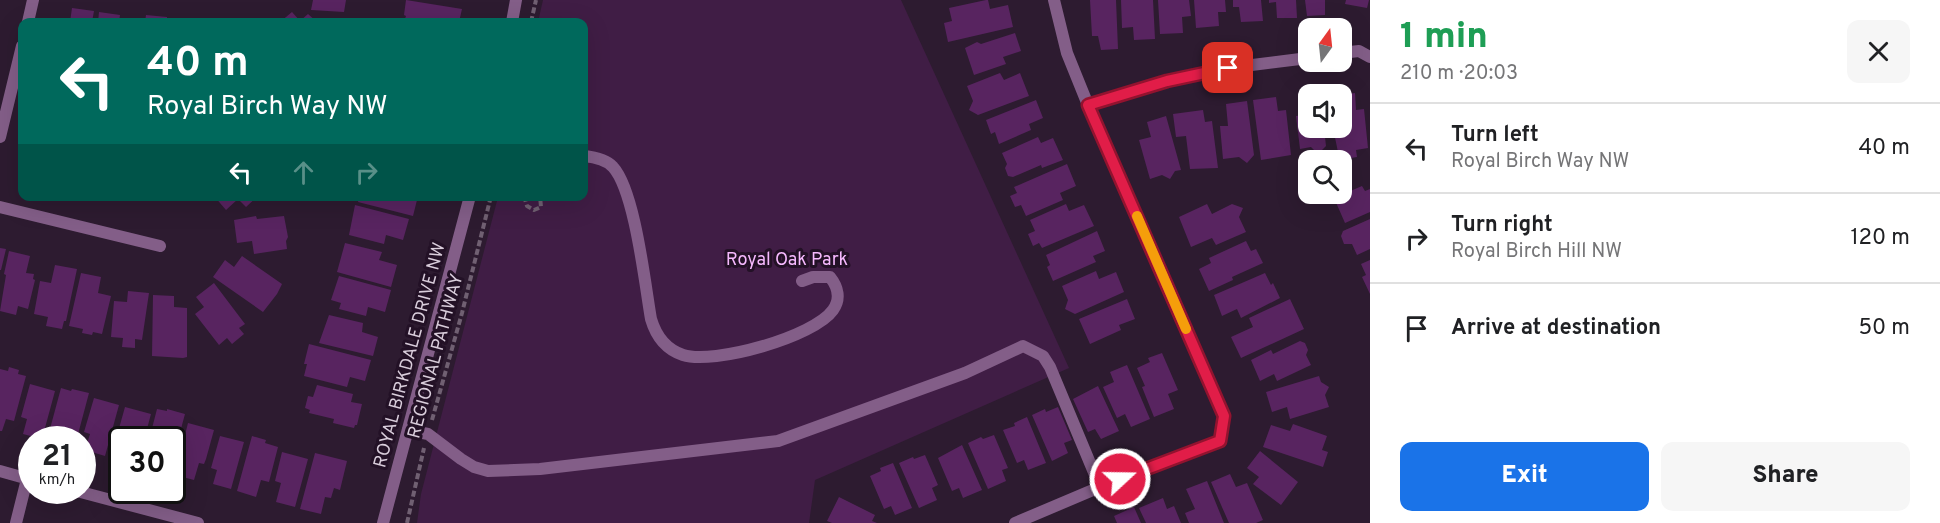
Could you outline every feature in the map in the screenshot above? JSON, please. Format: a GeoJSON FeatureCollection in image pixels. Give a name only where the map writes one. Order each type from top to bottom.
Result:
{"type":"FeatureCollection","features":[{"type":"Feature","properties":{"kind":"street"},"geometry":{"type":"LineString","coordinates":[[29,18],[33,0]]}},
{"type":"Feature","properties":{"kind":"street"},"geometry":{"type":"LineString","coordinates":[[513,18],[516,0]]}},
{"type":"Feature","properties":{"kind":"street"},"geometry":{"type":"LineString","coordinates":[[1015,523],[1100,487],[1220,441],[1224,416],[1088,105],[1067,53],[1054,0]]}},
{"type":"Feature","properties":{"kind":"street"},"geometry":{"type":"LineString","coordinates":[[1352,52],[1359,51],[1370,57]]}},
{"type":"Feature","properties":{"kind":"street"},"geometry":{"type":"LineString","coordinates":[[1088,105],[1167,81],[1228,68],[1298,59]]}},
{"type":"Feature","properties":{"kind":"street"},"geometry":{"type":"LineString","coordinates":[[0,137],[18,63]]}},
{"type":"Feature","properties":{"kind":"street"},"geometry":{"type":"LineString","coordinates":[[588,157],[597,158],[613,166],[622,181],[630,205],[651,319],[656,334],[666,346],[684,356],[713,357],[753,349],[803,332],[833,310],[838,299],[837,286],[830,277],[813,277],[801,281]]}},
{"type":"Feature","properties":{"kind":"street","name":"ROYAL BIRKDALE DRIVE NW"},"geometry":{"type":"LineString","coordinates":[[383,523],[469,201]]}},
{"type":"Feature","properties":{"kind":"street"},"geometry":{"type":"LineString","coordinates":[[0,207],[160,246]]}},
{"type":"Feature","properties":{"kind":"street"},"geometry":{"type":"LineString","coordinates":[[408,430],[428,434],[474,467],[488,471],[540,469],[778,441],[965,373],[1023,346],[1043,356],[1050,367],[1100,487]]}},
{"type":"Feature","properties":{"kind":"street"},"geometry":{"type":"LineString","coordinates":[[0,471],[18,476]]}},
{"type":"Feature","properties":{"kind":"street"},"geometry":{"type":"LineString","coordinates":[[96,496],[198,523]]}},
{"type":"Feature","properties":{"kind":"street"},"geometry":{"type":"LineString","coordinates":[[16,523],[22,504]]}},
{"type":"Feature","properties":{"kind":"path"},"geometry":{"type":"LineString","coordinates":[[532,18],[536,0]]}},
{"type":"Feature","properties":{"kind":"path","name":"REGIONAL PATHWAY"},"geometry":{"type":"LineString","coordinates":[[406,523],[490,201]]}},
{"type":"Feature","properties":{"kind":"path"},"geometry":{"type":"LineString","coordinates":[[526,201],[527,206],[534,210],[540,207],[540,201]]}},
{"type":"Feature","properties":{"kind":"green space","name":"Royal Oak Park"},"geometry":{"type":"Polygon","coordinates":[[[543,0],[901,0],[1069,368],[815,480],[809,523],[417,523],[421,494],[497,201],[588,201],[588,18],[539,18],[543,0]]]}},
{"type":"Feature","properties":{"kind":"building"},"geometry":{"type":"Polygon","coordinates":[[[313,0],[346,0],[344,12],[311,10],[313,0]]]}},
{"type":"Feature","properties":{"kind":"building"},"geometry":{"type":"Polygon","coordinates":[[[406,0],[462,9],[460,18],[405,18],[406,0]]]}},
{"type":"Feature","properties":{"kind":"building"},"geometry":{"type":"Polygon","coordinates":[[[988,0],[990,9],[1008,5],[1013,27],[948,42],[944,23],[952,21],[949,8],[988,0]]]}},
{"type":"Feature","properties":{"kind":"building"},"geometry":{"type":"Polygon","coordinates":[[[1090,0],[1116,0],[1118,49],[1101,50],[1098,36],[1092,36],[1090,0]]]}},
{"type":"Feature","properties":{"kind":"building"},"geometry":{"type":"Polygon","coordinates":[[[1121,0],[1153,0],[1155,39],[1134,40],[1133,27],[1122,28],[1121,0]]]}},
{"type":"Feature","properties":{"kind":"building"},"geometry":{"type":"Polygon","coordinates":[[[1158,0],[1189,0],[1191,16],[1182,17],[1183,33],[1160,34],[1158,0]]]}},
{"type":"Feature","properties":{"kind":"building"},"geometry":{"type":"Polygon","coordinates":[[[1194,0],[1225,0],[1226,12],[1218,12],[1219,26],[1196,28],[1194,0]]]}},
{"type":"Feature","properties":{"kind":"building"},"geometry":{"type":"Polygon","coordinates":[[[1233,0],[1261,0],[1263,21],[1241,22],[1239,7],[1233,7],[1233,0]]]}},
{"type":"Feature","properties":{"kind":"building"},"geometry":{"type":"Polygon","coordinates":[[[1269,0],[1296,0],[1297,18],[1277,18],[1276,2],[1269,3],[1269,0]]]}},
{"type":"Feature","properties":{"kind":"building"},"geometry":{"type":"Polygon","coordinates":[[[1305,0],[1325,0],[1325,15],[1307,16],[1305,0]]]}},
{"type":"Feature","properties":{"kind":"building"},"geometry":{"type":"Polygon","coordinates":[[[1346,0],[1369,0],[1367,8],[1345,4],[1346,0]]]}},
{"type":"Feature","properties":{"kind":"building"},"geometry":{"type":"Polygon","coordinates":[[[72,8],[94,11],[93,18],[71,18],[72,8]]]}},
{"type":"Feature","properties":{"kind":"building"},"geometry":{"type":"Polygon","coordinates":[[[99,12],[120,15],[120,18],[98,18],[99,12]]]}},
{"type":"Feature","properties":{"kind":"building"},"geometry":{"type":"Polygon","coordinates":[[[292,12],[297,18],[285,18],[292,12]]]}},
{"type":"Feature","properties":{"kind":"building"},"geometry":{"type":"Polygon","coordinates":[[[146,15],[167,17],[167,18],[146,18],[146,15]]]}},
{"type":"Feature","properties":{"kind":"building"},"geometry":{"type":"Polygon","coordinates":[[[1015,33],[1021,51],[1003,57],[1006,64],[974,75],[965,48],[977,42],[981,44],[1015,33]]]}},
{"type":"Feature","properties":{"kind":"building"},"geometry":{"type":"Polygon","coordinates":[[[1000,73],[1004,80],[1020,73],[1029,96],[978,115],[969,110],[973,101],[967,86],[1000,73]]]}},
{"type":"Feature","properties":{"kind":"building"},"geometry":{"type":"Polygon","coordinates":[[[1352,93],[1355,93],[1356,110],[1364,109],[1368,148],[1356,150],[1357,157],[1352,158],[1352,150],[1338,150],[1335,138],[1352,138],[1352,93]]]}},
{"type":"Feature","properties":{"kind":"building"},"geometry":{"type":"Polygon","coordinates":[[[1276,97],[1278,111],[1286,110],[1291,155],[1261,160],[1253,100],[1276,97]]]}},
{"type":"Feature","properties":{"kind":"building"},"geometry":{"type":"Polygon","coordinates":[[[1036,100],[1043,118],[1029,124],[1031,130],[999,144],[995,132],[991,134],[986,120],[1036,100]]]}},
{"type":"Feature","properties":{"kind":"building"},"geometry":{"type":"Polygon","coordinates":[[[1247,101],[1254,155],[1247,163],[1239,157],[1223,159],[1220,126],[1228,126],[1226,104],[1247,101]]]}},
{"type":"Feature","properties":{"kind":"building"},"geometry":{"type":"Polygon","coordinates":[[[1203,110],[1205,122],[1212,121],[1218,168],[1190,169],[1186,136],[1176,137],[1173,114],[1203,110]]]}},
{"type":"Feature","properties":{"kind":"building"},"geometry":{"type":"Polygon","coordinates":[[[1166,116],[1181,170],[1175,171],[1170,179],[1162,175],[1150,179],[1139,140],[1151,137],[1147,122],[1166,116]]]}},
{"type":"Feature","properties":{"kind":"building"},"geometry":{"type":"Polygon","coordinates":[[[1038,137],[1041,143],[1053,138],[1063,160],[1042,168],[1041,165],[1013,177],[1008,176],[1005,168],[1007,164],[1002,153],[1038,137]]]}},
{"type":"Feature","properties":{"kind":"building"},"geometry":{"type":"Polygon","coordinates":[[[1299,138],[1325,138],[1326,146],[1322,150],[1314,150],[1311,147],[1300,149],[1299,138]]]}},
{"type":"Feature","properties":{"kind":"building"},"geometry":{"type":"Polygon","coordinates":[[[1067,164],[1076,186],[1060,193],[1063,200],[1026,216],[1021,205],[1015,207],[1010,196],[1017,193],[1014,187],[1067,164]]]}},
{"type":"Feature","properties":{"kind":"building"},"geometry":{"type":"Polygon","coordinates":[[[1362,186],[1365,191],[1370,189],[1370,212],[1345,223],[1337,204],[1352,204],[1352,190],[1362,186]]]}},
{"type":"Feature","properties":{"kind":"building"},"geometry":{"type":"Polygon","coordinates":[[[218,201],[236,201],[226,210],[218,201]]]}},
{"type":"Feature","properties":{"kind":"building"},"geometry":{"type":"Polygon","coordinates":[[[240,201],[253,201],[246,207],[240,201]]]}},
{"type":"Feature","properties":{"kind":"building"},"geometry":{"type":"Polygon","coordinates":[[[358,201],[417,201],[413,216],[358,201]]]}},
{"type":"Feature","properties":{"kind":"building"},"geometry":{"type":"Polygon","coordinates":[[[1066,204],[1069,211],[1084,205],[1094,226],[1042,248],[1039,243],[1033,246],[1028,234],[1035,231],[1030,220],[1066,204]]]}},
{"type":"Feature","properties":{"kind":"building"},"geometry":{"type":"Polygon","coordinates":[[[1207,204],[1212,214],[1232,204],[1243,208],[1239,217],[1246,232],[1216,245],[1212,238],[1191,247],[1179,217],[1207,204]]]}},
{"type":"Feature","properties":{"kind":"building"},"geometry":{"type":"Polygon","coordinates":[[[355,205],[409,219],[403,240],[386,235],[384,244],[349,235],[355,205]]]}},
{"type":"Feature","properties":{"kind":"building"},"geometry":{"type":"Polygon","coordinates":[[[256,216],[257,219],[284,216],[288,237],[287,249],[254,254],[252,241],[237,243],[234,220],[256,216]]]}},
{"type":"Feature","properties":{"kind":"building"},"geometry":{"type":"Polygon","coordinates":[[[1370,219],[1370,249],[1357,255],[1352,244],[1344,244],[1341,236],[1343,231],[1370,219]]]}},
{"type":"Feature","properties":{"kind":"building"},"geometry":{"type":"Polygon","coordinates":[[[1097,231],[1105,251],[1093,256],[1096,262],[1053,281],[1047,267],[1050,265],[1046,255],[1097,231]]]}},
{"type":"Feature","properties":{"kind":"building"},"geometry":{"type":"Polygon","coordinates":[[[1246,241],[1251,251],[1256,249],[1263,263],[1232,277],[1233,280],[1209,291],[1199,269],[1211,263],[1209,258],[1246,241]]]}},
{"type":"Feature","properties":{"kind":"building"},"geometry":{"type":"Polygon","coordinates":[[[345,243],[382,252],[379,260],[397,265],[391,287],[337,272],[345,243]]]}},
{"type":"Feature","properties":{"kind":"building"},"geometry":{"type":"Polygon","coordinates":[[[0,248],[6,249],[1,270],[0,270],[0,248]]]}},
{"type":"Feature","properties":{"kind":"building"},"geometry":{"type":"Polygon","coordinates":[[[9,251],[30,256],[26,273],[34,274],[33,279],[35,280],[28,309],[18,306],[16,315],[0,311],[9,251]]]}},
{"type":"Feature","properties":{"kind":"building"},"geometry":{"type":"Polygon","coordinates":[[[242,256],[282,284],[263,312],[213,277],[225,260],[234,267],[242,256]]]}},
{"type":"Feature","properties":{"kind":"building"},"geometry":{"type":"Polygon","coordinates":[[[1370,260],[1370,294],[1362,277],[1366,275],[1361,264],[1370,260]]]}},
{"type":"Feature","properties":{"kind":"building"},"geometry":{"type":"Polygon","coordinates":[[[55,265],[77,269],[66,321],[62,329],[46,326],[48,317],[34,314],[40,281],[51,283],[55,265]]]}},
{"type":"Feature","properties":{"kind":"building"},"geometry":{"type":"Polygon","coordinates":[[[1096,271],[1099,279],[1116,272],[1124,292],[1075,314],[1065,309],[1068,300],[1062,286],[1096,271]]]}},
{"type":"Feature","properties":{"kind":"building"},"geometry":{"type":"Polygon","coordinates":[[[81,273],[101,277],[98,293],[111,296],[102,334],[82,333],[83,329],[69,326],[81,273]]]}},
{"type":"Feature","properties":{"kind":"building"},"geometry":{"type":"Polygon","coordinates":[[[1265,273],[1280,298],[1241,318],[1237,309],[1222,316],[1214,295],[1265,273]]]}},
{"type":"Feature","properties":{"kind":"building"},"geometry":{"type":"Polygon","coordinates":[[[339,276],[391,290],[385,312],[368,307],[366,316],[339,309],[341,303],[331,300],[339,276]]]}},
{"type":"Feature","properties":{"kind":"building"},"geometry":{"type":"Polygon","coordinates":[[[214,283],[245,324],[239,328],[244,334],[232,344],[227,338],[219,345],[195,314],[204,307],[196,297],[214,283]]]}},
{"type":"Feature","properties":{"kind":"building"},"geometry":{"type":"Polygon","coordinates":[[[128,291],[149,293],[142,340],[135,339],[135,348],[122,347],[123,338],[111,337],[114,301],[127,302],[128,291]]]}},
{"type":"Feature","properties":{"kind":"building"},"geometry":{"type":"Polygon","coordinates":[[[153,295],[174,296],[174,307],[187,308],[187,357],[152,356],[153,295]]]}},
{"type":"Feature","properties":{"kind":"building"},"geometry":{"type":"Polygon","coordinates":[[[1127,299],[1135,319],[1119,325],[1121,330],[1090,344],[1079,319],[1127,299]]]}},
{"type":"Feature","properties":{"kind":"building"},"geometry":{"type":"Polygon","coordinates":[[[1290,299],[1304,329],[1241,358],[1231,337],[1253,327],[1249,318],[1290,299]]]}},
{"type":"Feature","properties":{"kind":"building"},"geometry":{"type":"Polygon","coordinates":[[[329,315],[363,323],[362,332],[378,337],[373,356],[319,343],[329,315]]]}},
{"type":"Feature","properties":{"kind":"building"},"geometry":{"type":"Polygon","coordinates":[[[1300,341],[1305,343],[1308,350],[1306,355],[1311,365],[1277,381],[1274,374],[1260,381],[1251,360],[1271,350],[1273,354],[1300,341]]]}},
{"type":"Feature","properties":{"kind":"building"},"geometry":{"type":"Polygon","coordinates":[[[309,344],[371,360],[365,381],[350,377],[347,387],[304,376],[307,364],[304,364],[309,344]]]}},
{"type":"Feature","properties":{"kind":"building"},"geometry":{"type":"Polygon","coordinates":[[[1162,353],[1178,390],[1168,394],[1174,409],[1154,417],[1137,368],[1150,362],[1148,358],[1162,353]]]}},
{"type":"Feature","properties":{"kind":"building"},"geometry":{"type":"Polygon","coordinates":[[[1127,365],[1150,419],[1131,427],[1125,414],[1117,418],[1103,387],[1114,382],[1110,372],[1127,365]]]}},
{"type":"Feature","properties":{"kind":"building"},"geometry":{"type":"Polygon","coordinates":[[[9,367],[19,370],[18,374],[26,376],[14,421],[6,419],[0,431],[0,369],[8,371],[9,367]]]}},
{"type":"Feature","properties":{"kind":"building"},"geometry":{"type":"Polygon","coordinates":[[[1319,376],[1321,382],[1329,387],[1325,395],[1329,407],[1290,419],[1287,407],[1272,412],[1266,392],[1319,376]]]}},
{"type":"Feature","properties":{"kind":"building"},"geometry":{"type":"Polygon","coordinates":[[[30,384],[55,391],[46,426],[25,426],[27,419],[21,417],[30,384]]]}},
{"type":"Feature","properties":{"kind":"building"},"geometry":{"type":"Polygon","coordinates":[[[317,385],[353,394],[351,402],[362,404],[357,425],[354,428],[333,423],[334,419],[309,413],[310,410],[305,408],[308,396],[313,397],[317,385]]]}},
{"type":"Feature","properties":{"kind":"building"},"geometry":{"type":"Polygon","coordinates":[[[1098,386],[1119,431],[1101,439],[1095,429],[1088,432],[1073,399],[1098,386]]]}},
{"type":"Feature","properties":{"kind":"building"},"geometry":{"type":"Polygon","coordinates":[[[61,388],[89,393],[80,426],[51,426],[61,388]]]}},
{"type":"Feature","properties":{"kind":"building"},"geometry":{"type":"Polygon","coordinates":[[[94,398],[119,405],[113,426],[108,426],[108,445],[105,456],[96,453],[96,426],[86,426],[94,398]]]}},
{"type":"Feature","properties":{"kind":"building"},"geometry":{"type":"Polygon","coordinates":[[[125,407],[151,414],[148,426],[120,426],[125,407]]]}},
{"type":"Feature","properties":{"kind":"building"},"geometry":{"type":"Polygon","coordinates":[[[1058,407],[1072,440],[1064,443],[1068,453],[1052,461],[1032,415],[1045,409],[1046,412],[1058,407]]]}},
{"type":"Feature","properties":{"kind":"building"},"geometry":{"type":"Polygon","coordinates":[[[157,409],[185,414],[182,426],[153,426],[157,409]]]}},
{"type":"Feature","properties":{"kind":"building"},"geometry":{"type":"Polygon","coordinates":[[[1027,417],[1046,463],[1028,470],[1024,460],[1017,463],[1003,430],[1015,426],[1014,423],[1027,417]]]}},
{"type":"Feature","properties":{"kind":"building"},"geometry":{"type":"Polygon","coordinates":[[[188,423],[214,430],[204,464],[199,463],[194,480],[186,478],[188,423]]]}},
{"type":"Feature","properties":{"kind":"building"},"geometry":{"type":"Polygon","coordinates":[[[1293,424],[1327,436],[1322,450],[1328,452],[1323,467],[1263,447],[1271,425],[1290,431],[1293,424]]]}},
{"type":"Feature","properties":{"kind":"building"},"geometry":{"type":"Polygon","coordinates":[[[994,435],[1008,468],[1002,470],[1006,481],[988,489],[968,443],[981,437],[983,439],[994,435]]]}},
{"type":"Feature","properties":{"kind":"building"},"geometry":{"type":"Polygon","coordinates":[[[220,436],[244,442],[231,489],[213,484],[217,470],[211,468],[220,436]]]}},
{"type":"Feature","properties":{"kind":"building"},"geometry":{"type":"Polygon","coordinates":[[[252,436],[278,447],[269,482],[261,480],[256,497],[237,491],[252,436]]]}},
{"type":"Feature","properties":{"kind":"building"},"geometry":{"type":"Polygon","coordinates":[[[962,445],[982,490],[963,498],[959,488],[952,491],[938,458],[962,445]]]}},
{"type":"Feature","properties":{"kind":"building"},"geometry":{"type":"Polygon","coordinates":[[[1260,451],[1298,482],[1281,505],[1253,484],[1259,477],[1247,468],[1260,451]]]}},
{"type":"Feature","properties":{"kind":"building"},"geometry":{"type":"Polygon","coordinates":[[[282,452],[308,459],[295,507],[276,502],[281,483],[275,481],[282,452]]]}},
{"type":"Feature","properties":{"kind":"building"},"geometry":{"type":"Polygon","coordinates":[[[315,453],[347,461],[340,490],[334,488],[331,498],[325,497],[321,514],[300,509],[315,453]]]}},
{"type":"Feature","properties":{"kind":"building"},"geometry":{"type":"Polygon","coordinates":[[[925,455],[938,485],[932,488],[937,500],[919,508],[899,463],[925,455]]]}},
{"type":"Feature","properties":{"kind":"building"},"geometry":{"type":"Polygon","coordinates":[[[893,463],[912,508],[895,515],[891,506],[884,509],[870,476],[881,471],[880,468],[893,463]]]}},
{"type":"Feature","properties":{"kind":"building"},"geometry":{"type":"Polygon","coordinates":[[[1230,474],[1236,487],[1247,483],[1263,520],[1256,523],[1229,523],[1211,482],[1230,474]]]}},
{"type":"Feature","properties":{"kind":"building"},"geometry":{"type":"Polygon","coordinates":[[[1207,481],[1224,523],[1189,523],[1185,513],[1195,509],[1186,489],[1207,481]]]}},
{"type":"Feature","properties":{"kind":"building"},"geometry":{"type":"Polygon","coordinates":[[[839,497],[875,515],[872,521],[877,523],[827,521],[839,497]]]}},
{"type":"Feature","properties":{"kind":"building"},"geometry":{"type":"Polygon","coordinates":[[[1163,498],[1167,509],[1174,506],[1181,523],[1146,523],[1139,508],[1163,498]]]}},
{"type":"Feature","properties":{"kind":"building"},"geometry":{"type":"Polygon","coordinates":[[[1134,507],[1141,523],[1117,523],[1114,516],[1134,507]]]}},
{"type":"Feature","properties":{"kind":"slow traffic"},"geometry":{"type":"LineString","coordinates":[[1137,216],[1186,329]]}},
{"type":"Feature","properties":{"kind":"route"},"geometry":{"type":"LineString","coordinates":[[1120,479],[1220,441],[1224,416],[1088,105],[1167,81],[1228,68]]}}]}
